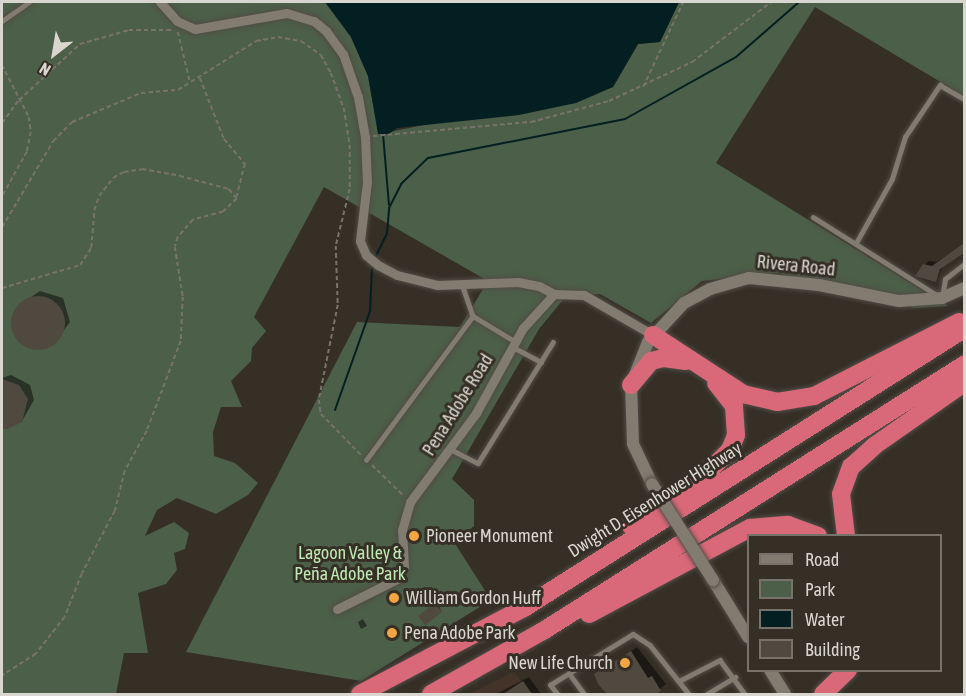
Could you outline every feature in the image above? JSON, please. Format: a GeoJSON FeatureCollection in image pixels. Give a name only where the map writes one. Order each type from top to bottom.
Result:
{"type":"FeatureCollection","features":[{"type":"Feature","properties":{"kind":"highway"},"geometry":{"type":"LineString","coordinates":[[653,335],[709,375],[758,399],[797,401],[964,320]]}},
{"type":"Feature","properties":{"kind":"highway","name":"Dwight D. Eisenhower Highway"},"geometry":{"type":"LineString","coordinates":[[360,694],[455,647],[577,575],[964,329]]}},
{"type":"Feature","properties":{"kind":"highway"},"geometry":{"type":"LineString","coordinates":[[631,385],[651,361],[664,358],[690,361]]}},
{"type":"Feature","properties":{"kind":"highway"},"geometry":{"type":"LineString","coordinates":[[431,694],[543,631],[964,365]]}},
{"type":"Feature","properties":{"kind":"highway"},"geometry":{"type":"LineString","coordinates":[[577,575],[614,538],[708,472],[730,450],[736,435],[734,406],[709,375]]}},
{"type":"Feature","properties":{"kind":"highway"},"geometry":{"type":"LineString","coordinates":[[846,534],[840,500],[851,467],[874,446],[964,383]]}},
{"type":"Feature","properties":{"kind":"highway"},"geometry":{"type":"LineString","coordinates":[[543,631],[598,611],[750,528],[788,525],[813,534]]}},
{"type":"Feature","properties":{"kind":"highway"},"geometry":{"type":"LineString","coordinates":[[823,694],[846,672]]}},
{"type":"Feature","properties":{"kind":"street"},"geometry":{"type":"LineString","coordinates":[[160,2],[177,21],[195,29],[287,13],[314,21],[326,32],[352,74],[365,137],[367,182],[360,229],[366,255],[397,275],[463,287],[518,282],[539,286],[554,294],[584,295],[653,335]]}},
{"type":"Feature","properties":{"kind":"street","name":"Rivera Road"},"geometry":{"type":"LineString","coordinates":[[747,635],[652,484],[633,444],[631,385],[653,335],[684,303],[710,289],[749,278],[819,285],[899,301],[942,298],[964,288]]}},
{"type":"Feature","properties":{"kind":"street","name":"Pena Adobe Road"},"geometry":{"type":"LineString","coordinates":[[337,609],[399,578],[404,566],[402,530],[410,502],[452,450],[536,310],[554,294]]}},
{"type":"Feature","properties":{"kind":"street"},"geometry":{"type":"LineString","coordinates":[[771,672],[785,694]]}},
{"type":"Feature","properties":{"kind":"lane"},"geometry":{"type":"LineString","coordinates":[[2,21],[29,2]]}},
{"type":"Feature","properties":{"kind":"lane"},"geometry":{"type":"LineString","coordinates":[[856,243],[892,179],[905,137],[940,85],[964,99]]}},
{"type":"Feature","properties":{"kind":"lane"},"geometry":{"type":"LineString","coordinates":[[813,217],[942,298],[945,279],[964,264]]}},
{"type":"Feature","properties":{"kind":"lane"},"geometry":{"type":"LineString","coordinates":[[463,287],[473,316],[541,362]]}},
{"type":"Feature","properties":{"kind":"lane"},"geometry":{"type":"LineString","coordinates":[[366,460],[473,316]]}},
{"type":"Feature","properties":{"kind":"lane"},"geometry":{"type":"LineString","coordinates":[[452,450],[478,463],[553,342]]}},
{"type":"Feature","properties":{"kind":"lane"},"geometry":{"type":"LineString","coordinates":[[556,694],[550,685],[633,634],[650,645],[689,694]]}},
{"type":"Feature","properties":{"kind":"lane"},"geometry":{"type":"LineString","coordinates":[[679,681],[715,660],[725,663],[745,694]]}},
{"type":"Feature","properties":{"kind":"lane"},"geometry":{"type":"LineString","coordinates":[[569,673],[584,694]]}},
{"type":"Feature","properties":{"kind":"lane"},"geometry":{"type":"LineString","coordinates":[[707,694],[735,677]]}},
{"type":"Feature","properties":{"kind":"path"},"geometry":{"type":"LineString","coordinates":[[642,87],[683,2]]}},
{"type":"Feature","properties":{"kind":"path"},"geometry":{"type":"LineString","coordinates":[[378,136],[531,122],[569,114],[642,87],[723,42],[771,2]]}},
{"type":"Feature","properties":{"kind":"path"},"geometry":{"type":"LineString","coordinates":[[2,123],[19,100],[80,44],[129,30],[177,29],[191,83]]}},
{"type":"Feature","properties":{"kind":"path"},"geometry":{"type":"LineString","coordinates":[[2,227],[53,141],[72,122],[141,93],[177,90],[256,41],[278,37],[301,41],[321,56],[331,73],[344,108],[350,145],[350,189],[336,246],[338,305],[319,400],[321,414],[410,502]]}},
{"type":"Feature","properties":{"kind":"path"},"geometry":{"type":"LineString","coordinates":[[2,65],[29,117],[31,132],[27,152],[2,197]]}},
{"type":"Feature","properties":{"kind":"path"},"geometry":{"type":"LineString","coordinates":[[2,676],[36,654],[65,617],[82,574],[115,512],[125,471],[141,444],[181,341],[183,297],[175,247],[178,237],[193,220],[223,212],[237,199],[245,164],[224,139],[200,77]]}},
{"type":"Feature","properties":{"kind":"path"},"geometry":{"type":"LineString","coordinates":[[2,288],[80,266],[91,249],[94,210],[99,196],[113,178],[124,172],[142,169],[180,176],[229,189],[237,199]]}},
{"type":"Feature","properties":{"kind":"shaded area"},"geometry":{"type":"Polygon","coordinates":[[[514,672],[531,694],[469,694],[514,672]]]}},
{"type":"Feature","properties":{"kind":"green space","name":"Lagoon Valley & Peña Adobe Park"},"geometry":{"type":"Polygon","coordinates":[[[2,2],[325,2],[351,37],[368,76],[379,134],[613,87],[638,44],[660,42],[679,2],[964,2],[964,96],[815,7],[716,163],[948,306],[913,308],[866,293],[778,273],[702,281],[651,323],[600,294],[566,296],[539,329],[452,479],[474,500],[474,526],[454,542],[491,600],[361,681],[186,652],[357,322],[460,327],[488,281],[324,187],[254,317],[266,331],[252,348],[251,361],[231,381],[242,407],[221,407],[213,432],[214,456],[235,463],[258,483],[248,495],[216,514],[177,498],[157,510],[145,536],[174,522],[189,533],[185,549],[174,553],[177,570],[166,584],[138,593],[148,653],[124,653],[116,694],[2,694],[2,2]]]}},
{"type":"Feature","properties":{"kind":"water"},"geometry":{"type":"Polygon","coordinates":[[[325,2],[679,2],[660,42],[638,44],[613,87],[576,103],[519,115],[397,128],[389,134],[378,134],[368,76],[351,37],[325,2]]]}},
{"type":"Feature","properties":{"kind":"building"},"geometry":{"type":"Polygon","coordinates":[[[964,243],[964,253],[940,269],[936,282],[915,276],[923,264],[932,266],[964,243]]]}},
{"type":"Feature","properties":{"kind":"building"},"geometry":{"type":"Polygon","coordinates":[[[33,296],[43,296],[53,300],[61,308],[65,323],[61,338],[53,346],[43,350],[33,350],[23,346],[15,338],[11,328],[11,318],[15,308],[23,300],[33,296]]]}},
{"type":"Feature","properties":{"kind":"building"},"geometry":{"type":"Polygon","coordinates":[[[2,379],[19,385],[28,399],[22,422],[8,429],[2,429],[2,379]]]}},
{"type":"Feature","properties":{"kind":"building"},"geometry":{"type":"Polygon","coordinates":[[[435,603],[442,612],[425,625],[418,616],[435,603]]]}},
{"type":"Feature","properties":{"kind":"building","name":"New Life Church"},"geometry":{"type":"Polygon","coordinates":[[[631,651],[648,678],[652,676],[661,691],[656,694],[607,694],[598,684],[594,674],[631,651]]]}},
{"type":"Feature","properties":{"kind":"building"},"geometry":{"type":"Polygon","coordinates":[[[523,681],[532,694],[503,694],[523,681]]]}},
{"type":"Feature","properties":{"kind":"waterway"},"geometry":{"type":"LineString","coordinates":[[376,256],[387,233],[389,208],[401,184],[428,158],[625,119],[736,57],[799,2]]}},
{"type":"Feature","properties":{"kind":"waterway"},"geometry":{"type":"LineString","coordinates":[[383,134],[389,205]]}},
{"type":"Feature","properties":{"kind":"waterway"},"geometry":{"type":"LineString","coordinates":[[335,410],[370,311],[372,269]]}},
{"type":"Feature","properties":{"kind":"place","name":"Pioneer Monument"},"geometry":{"type":"Point","coordinates":[414,536]}},
{"type":"Feature","properties":{"kind":"place","name":"William Gordon Huff"},"geometry":{"type":"Point","coordinates":[394,598]}},
{"type":"Feature","properties":{"kind":"place","name":"Pena Adobe Park"},"geometry":{"type":"Point","coordinates":[392,633]}},
{"type":"Feature","properties":{"kind":"place","name":"New Life Church"},"geometry":{"type":"Point","coordinates":[625,663]}}]}
